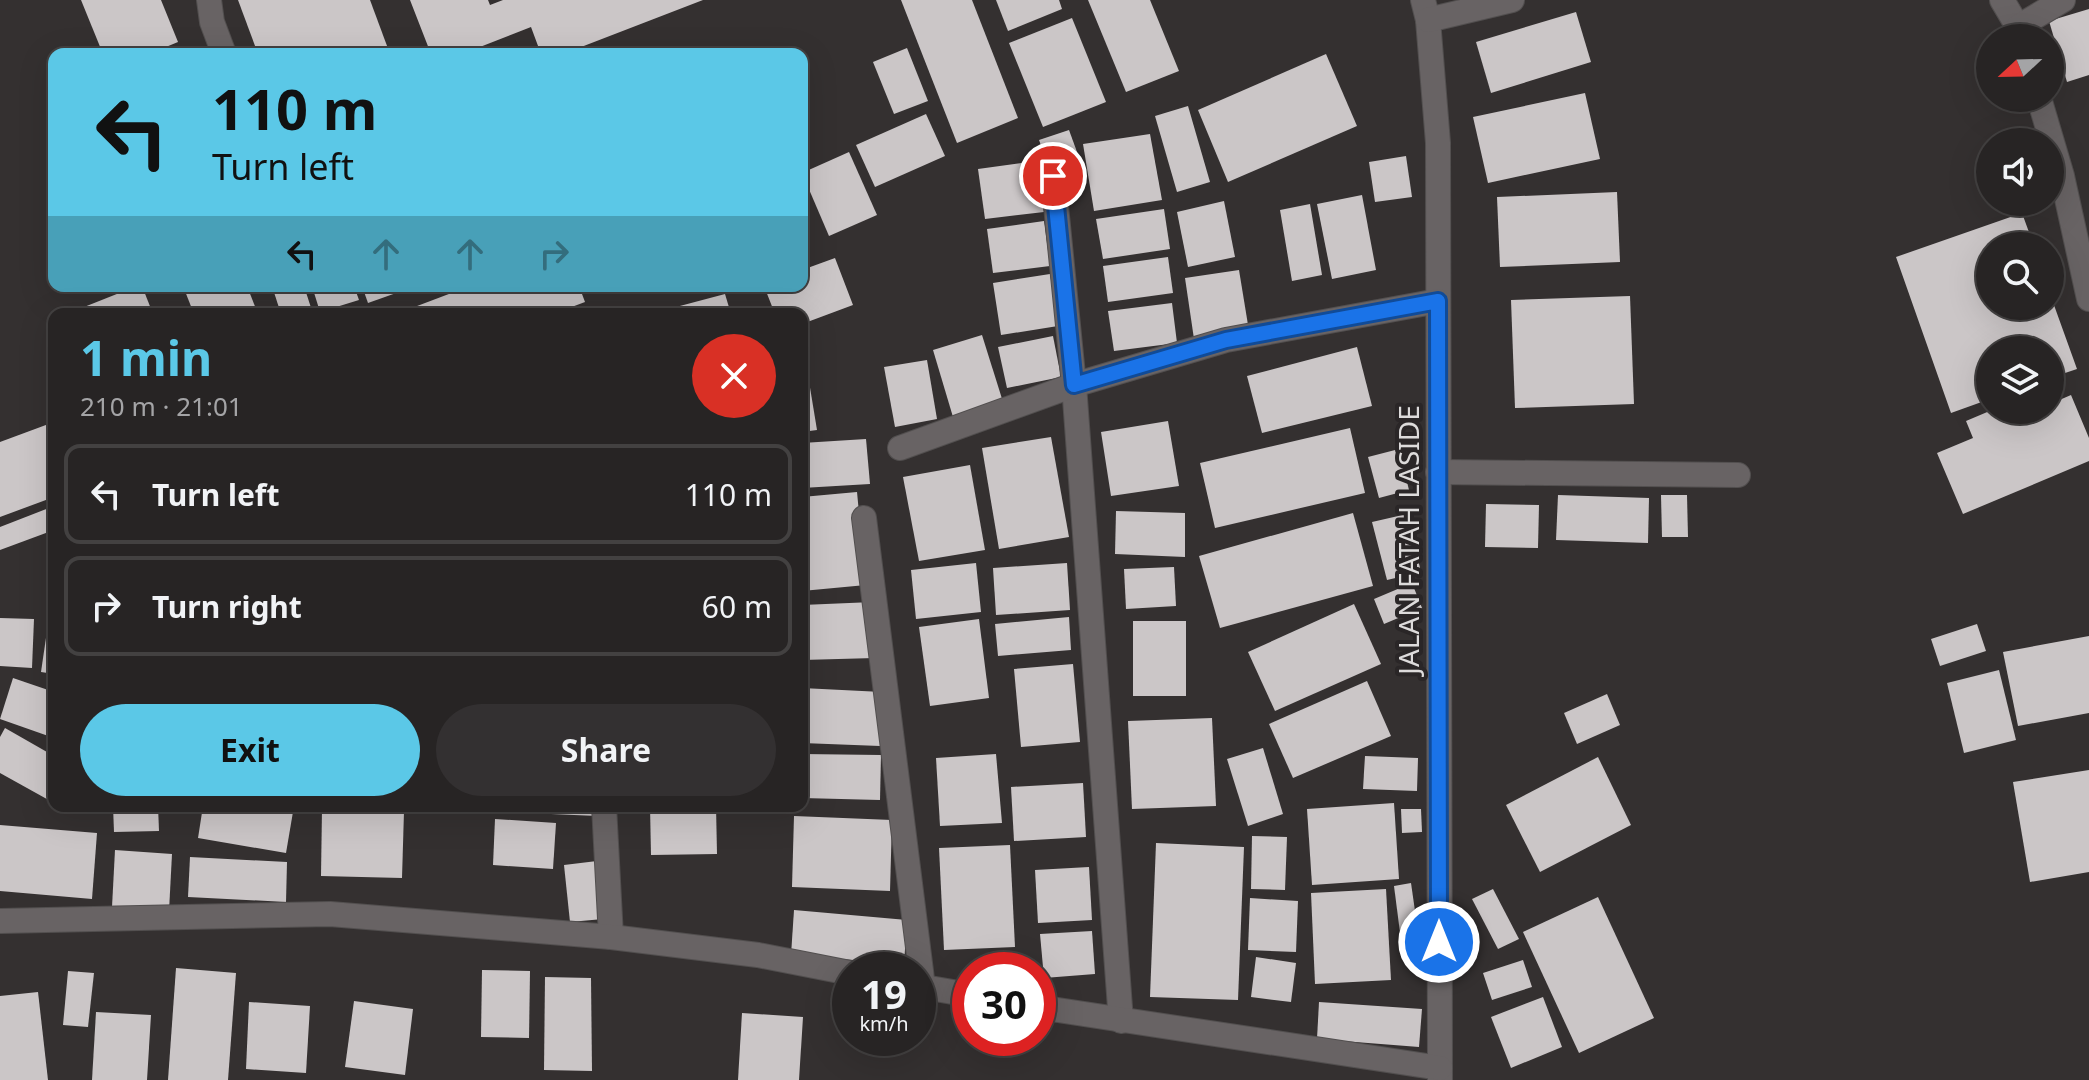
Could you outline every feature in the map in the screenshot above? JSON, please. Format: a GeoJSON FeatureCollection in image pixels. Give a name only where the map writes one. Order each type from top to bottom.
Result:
{"type":"FeatureCollection","features":[{"type":"Feature","properties":{"kind":"street"},"geometry":{"type":"LineString","coordinates":[[209,0],[212,22],[222,48]]}},
{"type":"Feature","properties":{"kind":"street"},"geometry":{"type":"LineString","coordinates":[[1426,10],[1512,0]]}},
{"type":"Feature","properties":{"kind":"street"},"geometry":{"type":"LineString","coordinates":[[2002,0],[2015,24]]}},
{"type":"Feature","properties":{"kind":"street"},"geometry":{"type":"LineString","coordinates":[[2030,24],[2063,0]]}},
{"type":"Feature","properties":{"kind":"street","name":"JALAN FATAH LASIDE"},"geometry":{"type":"LineString","coordinates":[[1426,10],[1438,143],[1440,1074]]}},
{"type":"Feature","properties":{"kind":"street"},"geometry":{"type":"LineString","coordinates":[[2043,112],[2062,176],[2089,299]]}},
{"type":"Feature","properties":{"kind":"street"},"geometry":{"type":"LineString","coordinates":[[1053,176],[1074,385],[1121,1021]]}},
{"type":"Feature","properties":{"kind":"street"},"geometry":{"type":"LineString","coordinates":[[900,448],[1074,385],[1226,340],[1438,301]]}},
{"type":"Feature","properties":{"kind":"street"},"geometry":{"type":"LineString","coordinates":[[1438,472],[1738,475]]}},
{"type":"Feature","properties":{"kind":"street"},"geometry":{"type":"LineString","coordinates":[[864,518],[917,952]]}},
{"type":"Feature","properties":{"kind":"street"},"geometry":{"type":"LineString","coordinates":[[604,812],[611,937]]}},
{"type":"Feature","properties":{"kind":"street"},"geometry":{"type":"LineString","coordinates":[[0,921],[330,914],[611,937],[758,955],[832,969]]}},
{"type":"Feature","properties":{"kind":"street"},"geometry":{"type":"LineString","coordinates":[[1056,1010],[1440,1074]]}},
{"type":"Feature","properties":{"kind":"building"},"geometry":{"type":"Polygon","coordinates":[[[81,0],[161,0],[178,42],[164,48],[101,48],[81,0]]]}},
{"type":"Feature","properties":{"kind":"building"},"geometry":{"type":"Polygon","coordinates":[[[238,0],[370,0],[388,48],[256,48],[238,0]]]}},
{"type":"Feature","properties":{"kind":"building"},"geometry":{"type":"Polygon","coordinates":[[[410,0],[488,0],[490,5],[503,0],[703,0],[579,48],[539,48],[531,27],[477,48],[429,48],[410,0]]]}},
{"type":"Feature","properties":{"kind":"building"},"geometry":{"type":"Polygon","coordinates":[[[901,0],[972,0],[1018,118],[957,143],[901,0]]]}},
{"type":"Feature","properties":{"kind":"building"},"geometry":{"type":"Polygon","coordinates":[[[996,0],[1059,0],[1062,9],[1008,31],[996,0]]]}},
{"type":"Feature","properties":{"kind":"building"},"geometry":{"type":"Polygon","coordinates":[[[1088,0],[1150,0],[1179,71],[1126,92],[1088,0]]]}},
{"type":"Feature","properties":{"kind":"building"},"geometry":{"type":"Polygon","coordinates":[[[2089,9],[2089,75],[2067,82],[2064,72],[2064,24],[2050,24],[2049,21],[2089,9]]]}},
{"type":"Feature","properties":{"kind":"building"},"geometry":{"type":"Polygon","coordinates":[[[1576,12],[1591,62],[1491,93],[1476,42],[1576,12]]]}},
{"type":"Feature","properties":{"kind":"building"},"geometry":{"type":"Polygon","coordinates":[[[1072,18],[1106,102],[1043,127],[1009,43],[1072,18]]]}},
{"type":"Feature","properties":{"kind":"building"},"geometry":{"type":"Polygon","coordinates":[[[907,48],[928,101],[894,114],[873,62],[907,48]]]}},
{"type":"Feature","properties":{"kind":"building"},"geometry":{"type":"Polygon","coordinates":[[[1326,54],[1357,126],[1228,182],[1198,110],[1326,54]]]}},
{"type":"Feature","properties":{"kind":"building"},"geometry":{"type":"Polygon","coordinates":[[[1585,93],[1600,159],[1488,183],[1473,117],[1585,93]]]}},
{"type":"Feature","properties":{"kind":"building"},"geometry":{"type":"Polygon","coordinates":[[[1188,106],[1210,182],[1177,192],[1155,116],[1188,106]]]}},
{"type":"Feature","properties":{"kind":"building"},"geometry":{"type":"Polygon","coordinates":[[[926,114],[945,156],[875,187],[856,145],[926,114]]]}},
{"type":"Feature","properties":{"kind":"building"},"geometry":{"type":"Polygon","coordinates":[[[1069,130],[1077,152],[1047,162],[1039,140],[1069,130]]]}},
{"type":"Feature","properties":{"kind":"building"},"geometry":{"type":"Polygon","coordinates":[[[1150,134],[1162,200],[1094,211],[1083,144],[1150,134]]]}},
{"type":"Feature","properties":{"kind":"building"},"geometry":{"type":"Polygon","coordinates":[[[849,152],[877,215],[829,236],[808,187],[808,170],[849,152]]]}},
{"type":"Feature","properties":{"kind":"building"},"geometry":{"type":"Polygon","coordinates":[[[1406,156],[1412,197],[1375,202],[1369,162],[1406,156]]]}},
{"type":"Feature","properties":{"kind":"building"},"geometry":{"type":"Polygon","coordinates":[[[1037,161],[1044,212],[985,219],[978,169],[1037,161]]]}},
{"type":"Feature","properties":{"kind":"building"},"geometry":{"type":"Polygon","coordinates":[[[1617,192],[1620,262],[1500,267],[1497,197],[1617,192]]]}},
{"type":"Feature","properties":{"kind":"building"},"geometry":{"type":"Polygon","coordinates":[[[1362,195],[1376,270],[1332,279],[1317,204],[1362,195]]]}},
{"type":"Feature","properties":{"kind":"building"},"geometry":{"type":"Polygon","coordinates":[[[1224,201],[1235,257],[1188,267],[1177,212],[1224,201]]]}},
{"type":"Feature","properties":{"kind":"building"},"geometry":{"type":"Polygon","coordinates":[[[1310,204],[1322,275],[1292,281],[1280,210],[1310,204]]]}},
{"type":"Feature","properties":{"kind":"building"},"geometry":{"type":"Polygon","coordinates":[[[1164,209],[1170,249],[1103,259],[1096,219],[1164,209]]]}},
{"type":"Feature","properties":{"kind":"building"},"geometry":{"type":"Polygon","coordinates":[[[2013,216],[2023,216],[2029,232],[1976,232],[1976,320],[2059,320],[2077,369],[2064,373],[2064,336],[1976,336],[1976,404],[1951,413],[1896,257],[2013,216]]]}},
{"type":"Feature","properties":{"kind":"building"},"geometry":{"type":"Polygon","coordinates":[[[1044,221],[1050,266],[993,273],[987,229],[1044,221]]]}},
{"type":"Feature","properties":{"kind":"building"},"geometry":{"type":"Polygon","coordinates":[[[1168,257],[1173,293],[1108,302],[1103,266],[1168,257]]]}},
{"type":"Feature","properties":{"kind":"building"},"geometry":{"type":"Polygon","coordinates":[[[835,258],[853,305],[808,322],[808,308],[773,308],[766,292],[808,292],[808,268],[835,258]]]}},
{"type":"Feature","properties":{"kind":"building"},"geometry":{"type":"Polygon","coordinates":[[[1239,270],[1249,331],[1194,339],[1185,278],[1239,270]]]}},
{"type":"Feature","properties":{"kind":"building"},"geometry":{"type":"Polygon","coordinates":[[[1050,274],[1058,326],[1001,335],[993,283],[1050,274]]]}},
{"type":"Feature","properties":{"kind":"building"},"geometry":{"type":"Polygon","coordinates":[[[122,292],[144,292],[151,308],[82,308],[122,292]]]}},
{"type":"Feature","properties":{"kind":"building"},"geometry":{"type":"Polygon","coordinates":[[[185,292],[249,292],[256,308],[192,308],[185,292]]]}},
{"type":"Feature","properties":{"kind":"building"},"geometry":{"type":"Polygon","coordinates":[[[274,292],[306,292],[311,308],[279,308],[274,292]]]}},
{"type":"Feature","properties":{"kind":"building"},"geometry":{"type":"Polygon","coordinates":[[[314,292],[356,292],[359,300],[333,308],[319,308],[314,292]]]}},
{"type":"Feature","properties":{"kind":"building"},"geometry":{"type":"Polygon","coordinates":[[[364,292],[399,292],[368,303],[364,292]]]}},
{"type":"Feature","properties":{"kind":"building"},"geometry":{"type":"Polygon","coordinates":[[[454,292],[581,292],[585,302],[569,308],[412,308],[454,292]]]}},
{"type":"Feature","properties":{"kind":"building"},"geometry":{"type":"Polygon","coordinates":[[[725,294],[729,308],[672,308],[725,294]]]}},
{"type":"Feature","properties":{"kind":"building"},"geometry":{"type":"Polygon","coordinates":[[[1630,296],[1634,404],[1515,408],[1511,300],[1630,296]]]}},
{"type":"Feature","properties":{"kind":"building"},"geometry":{"type":"Polygon","coordinates":[[[1172,303],[1177,343],[1114,351],[1108,311],[1172,303]]]}},
{"type":"Feature","properties":{"kind":"building"},"geometry":{"type":"Polygon","coordinates":[[[982,335],[1003,402],[953,417],[933,350],[982,335]]]}},
{"type":"Feature","properties":{"kind":"building"},"geometry":{"type":"Polygon","coordinates":[[[1053,336],[1061,377],[1007,388],[998,347],[1053,336]]]}},
{"type":"Feature","properties":{"kind":"building"},"geometry":{"type":"Polygon","coordinates":[[[1357,347],[1372,406],[1262,433],[1247,376],[1357,347]]]}},
{"type":"Feature","properties":{"kind":"building"},"geometry":{"type":"Polygon","coordinates":[[[927,360],[937,419],[895,427],[884,367],[927,360]]]}},
{"type":"Feature","properties":{"kind":"building"},"geometry":{"type":"Polygon","coordinates":[[[808,375],[817,430],[808,431],[808,375]]]}},
{"type":"Feature","properties":{"kind":"building"},"geometry":{"type":"Polygon","coordinates":[[[2071,395],[2089,438],[2089,461],[1963,514],[1937,453],[1973,438],[1966,421],[1976,417],[1976,424],[2064,424],[2064,398],[2071,395]]]}},
{"type":"Feature","properties":{"kind":"building"},"geometry":{"type":"Polygon","coordinates":[[[1168,421],[1179,486],[1111,496],[1101,432],[1168,421]]]}},
{"type":"Feature","properties":{"kind":"building"},"geometry":{"type":"Polygon","coordinates":[[[48,424],[48,499],[0,517],[0,442],[48,424]]]}},
{"type":"Feature","properties":{"kind":"building"},"geometry":{"type":"Polygon","coordinates":[[[1350,428],[1365,493],[1215,528],[1200,463],[1350,428]]]}},
{"type":"Feature","properties":{"kind":"building"},"geometry":{"type":"Polygon","coordinates":[[[1051,437],[1069,537],[999,549],[982,448],[1051,437]]]}},
{"type":"Feature","properties":{"kind":"building"},"geometry":{"type":"Polygon","coordinates":[[[866,439],[870,484],[808,488],[808,443],[866,439]]]}},
{"type":"Feature","properties":{"kind":"building"},"geometry":{"type":"Polygon","coordinates":[[[1399,449],[1409,490],[1379,498],[1368,457],[1399,449]]]}},
{"type":"Feature","properties":{"kind":"building"},"geometry":{"type":"Polygon","coordinates":[[[970,465],[985,550],[919,561],[903,477],[970,465]]]}},
{"type":"Feature","properties":{"kind":"building"},"geometry":{"type":"Polygon","coordinates":[[[857,492],[866,585],[808,590],[808,496],[857,492]]]}},
{"type":"Feature","properties":{"kind":"building"},"geometry":{"type":"Polygon","coordinates":[[[1558,495],[1649,498],[1648,543],[1556,540],[1558,495]]]}},
{"type":"Feature","properties":{"kind":"building"},"geometry":{"type":"Polygon","coordinates":[[[1661,495],[1687,495],[1688,537],[1662,537],[1661,495]]]}},
{"type":"Feature","properties":{"kind":"building"},"geometry":{"type":"Polygon","coordinates":[[[1486,504],[1539,505],[1538,548],[1485,547],[1486,504]]]}},
{"type":"Feature","properties":{"kind":"building"},"geometry":{"type":"Polygon","coordinates":[[[48,508],[48,532],[0,550],[0,527],[48,508]]]}},
{"type":"Feature","properties":{"kind":"building"},"geometry":{"type":"Polygon","coordinates":[[[1116,511],[1185,513],[1185,557],[1115,554],[1116,511]]]}},
{"type":"Feature","properties":{"kind":"building"},"geometry":{"type":"Polygon","coordinates":[[[1353,513],[1373,586],[1220,628],[1199,556],[1353,513]]]}},
{"type":"Feature","properties":{"kind":"building"},"geometry":{"type":"Polygon","coordinates":[[[1407,514],[1421,572],[1387,580],[1372,522],[1407,514]]]}},
{"type":"Feature","properties":{"kind":"building"},"geometry":{"type":"Polygon","coordinates":[[[976,563],[981,612],[916,619],[911,570],[976,563]]]}},
{"type":"Feature","properties":{"kind":"building"},"geometry":{"type":"Polygon","coordinates":[[[1067,563],[1070,610],[996,615],[993,568],[1067,563]]]}},
{"type":"Feature","properties":{"kind":"building"},"geometry":{"type":"Polygon","coordinates":[[[1174,567],[1176,606],[1126,609],[1124,569],[1174,567]]]}},
{"type":"Feature","properties":{"kind":"building"},"geometry":{"type":"Polygon","coordinates":[[[1412,583],[1422,608],[1384,624],[1374,599],[1412,583]]]}},
{"type":"Feature","properties":{"kind":"building"},"geometry":{"type":"Polygon","coordinates":[[[873,602],[875,658],[808,660],[808,605],[873,602]]]}},
{"type":"Feature","properties":{"kind":"building"},"geometry":{"type":"Polygon","coordinates":[[[1354,604],[1381,664],[1275,711],[1248,652],[1354,604]]]}},
{"type":"Feature","properties":{"kind":"building"},"geometry":{"type":"Polygon","coordinates":[[[1069,617],[1071,650],[998,656],[995,624],[1069,617]]]}},
{"type":"Feature","properties":{"kind":"building"},"geometry":{"type":"Polygon","coordinates":[[[0,618],[34,619],[32,668],[0,666],[0,618]]]}},
{"type":"Feature","properties":{"kind":"building"},"geometry":{"type":"Polygon","coordinates":[[[979,619],[989,698],[930,706],[919,627],[979,619]]]}},
{"type":"Feature","properties":{"kind":"building"},"geometry":{"type":"Polygon","coordinates":[[[1133,621],[1186,621],[1186,696],[1133,696],[1133,621]]]}},
{"type":"Feature","properties":{"kind":"building"},"geometry":{"type":"Polygon","coordinates":[[[1977,624],[1986,651],[1940,666],[1931,639],[1977,624]]]}},
{"type":"Feature","properties":{"kind":"building"},"geometry":{"type":"Polygon","coordinates":[[[47,631],[48,631],[48,673],[41,672],[47,631]]]}},
{"type":"Feature","properties":{"kind":"building"},"geometry":{"type":"Polygon","coordinates":[[[2089,636],[2089,713],[2018,726],[2003,652],[2089,636]]]}},
{"type":"Feature","properties":{"kind":"building"},"geometry":{"type":"Polygon","coordinates":[[[1073,664],[1080,742],[1021,747],[1014,669],[1073,664]]]}},
{"type":"Feature","properties":{"kind":"building"},"geometry":{"type":"Polygon","coordinates":[[[1999,670],[2016,740],[1964,753],[1947,683],[1999,670]]]}},
{"type":"Feature","properties":{"kind":"building"},"geometry":{"type":"Polygon","coordinates":[[[13,678],[48,690],[48,736],[0,719],[13,678]]]}},
{"type":"Feature","properties":{"kind":"building"},"geometry":{"type":"Polygon","coordinates":[[[1367,681],[1391,736],[1293,778],[1269,724],[1367,681]]]}},
{"type":"Feature","properties":{"kind":"building"},"geometry":{"type":"Polygon","coordinates":[[[808,688],[882,692],[880,746],[808,743],[808,688]]]}},
{"type":"Feature","properties":{"kind":"building"},"geometry":{"type":"Polygon","coordinates":[[[1607,694],[1620,725],[1577,744],[1564,713],[1607,694]]]}},
{"type":"Feature","properties":{"kind":"building"},"geometry":{"type":"Polygon","coordinates":[[[1212,718],[1216,806],[1132,809],[1128,721],[1212,718]]]}},
{"type":"Feature","properties":{"kind":"building"},"geometry":{"type":"Polygon","coordinates":[[[5,728],[48,753],[48,800],[0,773],[0,737],[5,728]]]}},
{"type":"Feature","properties":{"kind":"building"},"geometry":{"type":"Polygon","coordinates":[[[1263,748],[1283,814],[1248,826],[1227,759],[1263,748]]]}},
{"type":"Feature","properties":{"kind":"building"},"geometry":{"type":"Polygon","coordinates":[[[808,754],[881,755],[880,800],[808,798],[808,754]]]}},
{"type":"Feature","properties":{"kind":"building"},"geometry":{"type":"Polygon","coordinates":[[[996,754],[1002,823],[940,826],[936,758],[996,754]]]}},
{"type":"Feature","properties":{"kind":"building"},"geometry":{"type":"Polygon","coordinates":[[[1365,756],[1418,758],[1417,791],[1363,789],[1365,756]]]}},
{"type":"Feature","properties":{"kind":"building"},"geometry":{"type":"Polygon","coordinates":[[[1598,757],[1631,825],[1540,872],[1506,805],[1598,757]]]}},
{"type":"Feature","properties":{"kind":"building"},"geometry":{"type":"Polygon","coordinates":[[[2089,770],[2089,872],[2030,882],[2013,782],[2089,770]]]}},
{"type":"Feature","properties":{"kind":"building"},"geometry":{"type":"Polygon","coordinates":[[[1083,783],[1086,837],[1014,841],[1011,787],[1083,783]]]}},
{"type":"Feature","properties":{"kind":"building"},"geometry":{"type":"Polygon","coordinates":[[[1394,803],[1399,879],[1312,885],[1307,809],[1394,803]]]}},
{"type":"Feature","properties":{"kind":"building"},"geometry":{"type":"Polygon","coordinates":[[[1401,809],[1421,809],[1422,832],[1402,833],[1401,809]]]}},
{"type":"Feature","properties":{"kind":"building"},"geometry":{"type":"Polygon","coordinates":[[[113,812],[158,812],[159,831],[114,832],[113,812]]]}},
{"type":"Feature","properties":{"kind":"building"},"geometry":{"type":"Polygon","coordinates":[[[202,812],[293,812],[286,853],[198,838],[202,812]]]}},
{"type":"Feature","properties":{"kind":"building"},"geometry":{"type":"Polygon","coordinates":[[[322,812],[404,812],[402,878],[321,876],[322,812]]]}},
{"type":"Feature","properties":{"kind":"building"},"geometry":{"type":"Polygon","coordinates":[[[551,812],[597,812],[597,816],[551,812]]]}},
{"type":"Feature","properties":{"kind":"building"},"geometry":{"type":"Polygon","coordinates":[[[650,812],[716,812],[717,854],[651,855],[650,812]]]}},
{"type":"Feature","properties":{"kind":"building"},"geometry":{"type":"Polygon","coordinates":[[[794,816],[892,820],[890,891],[792,887],[794,816]]]}},
{"type":"Feature","properties":{"kind":"building"},"geometry":{"type":"Polygon","coordinates":[[[495,819],[556,823],[553,869],[493,865],[495,819]]]}},
{"type":"Feature","properties":{"kind":"building"},"geometry":{"type":"Polygon","coordinates":[[[0,825],[97,833],[92,899],[0,891],[0,825]]]}},
{"type":"Feature","properties":{"kind":"building"},"geometry":{"type":"Polygon","coordinates":[[[1252,836],[1287,837],[1285,890],[1251,889],[1252,836]]]}},
{"type":"Feature","properties":{"kind":"building"},"geometry":{"type":"Polygon","coordinates":[[[1156,843],[1244,847],[1238,1000],[1150,997],[1156,843]]]}},
{"type":"Feature","properties":{"kind":"building"},"geometry":{"type":"Polygon","coordinates":[[[1010,845],[1015,947],[944,950],[939,848],[1010,845]]]}},
{"type":"Feature","properties":{"kind":"building"},"geometry":{"type":"Polygon","coordinates":[[[115,850],[172,854],[169,911],[112,907],[115,850]]]}},
{"type":"Feature","properties":{"kind":"building"},"geometry":{"type":"Polygon","coordinates":[[[190,857],[287,862],[286,902],[188,897],[190,857]]]}},
{"type":"Feature","properties":{"kind":"building"},"geometry":{"type":"Polygon","coordinates":[[[597,861],[603,919],[570,922],[564,865],[597,861]]]}},
{"type":"Feature","properties":{"kind":"building"},"geometry":{"type":"Polygon","coordinates":[[[1089,867],[1092,920],[1038,923],[1035,870],[1089,867]]]}},
{"type":"Feature","properties":{"kind":"building"},"geometry":{"type":"Polygon","coordinates":[[[1411,883],[1420,946],[1402,948],[1394,886],[1411,883]]]}},
{"type":"Feature","properties":{"kind":"building"},"geometry":{"type":"Polygon","coordinates":[[[1386,889],[1391,980],[1315,984],[1311,893],[1386,889]]]}},
{"type":"Feature","properties":{"kind":"building"},"geometry":{"type":"Polygon","coordinates":[[[1493,889],[1519,939],[1498,949],[1472,899],[1493,889]]]}},
{"type":"Feature","properties":{"kind":"building"},"geometry":{"type":"Polygon","coordinates":[[[1598,897],[1654,1018],[1579,1053],[1523,932],[1598,897]]]}},
{"type":"Feature","properties":{"kind":"building"},"geometry":{"type":"Polygon","coordinates":[[[1250,898],[1298,901],[1296,952],[1248,950],[1250,898]]]}},
{"type":"Feature","properties":{"kind":"building"},"geometry":{"type":"Polygon","coordinates":[[[794,910],[907,920],[905,952],[832,952],[832,958],[791,955],[794,910]]]}},
{"type":"Feature","properties":{"kind":"building"},"geometry":{"type":"Polygon","coordinates":[[[1092,931],[1095,974],[1056,977],[1056,952],[1042,952],[1040,934],[1092,931]]]}},
{"type":"Feature","properties":{"kind":"building"},"geometry":{"type":"Polygon","coordinates":[[[1256,957],[1296,963],[1291,1002],[1251,997],[1256,957]]]}},
{"type":"Feature","properties":{"kind":"building"},"geometry":{"type":"Polygon","coordinates":[[[1523,960],[1532,987],[1492,1000],[1483,973],[1523,960]]]}},
{"type":"Feature","properties":{"kind":"building"},"geometry":{"type":"Polygon","coordinates":[[[176,968],[236,973],[228,1080],[168,1080],[176,968]]]}},
{"type":"Feature","properties":{"kind":"building"},"geometry":{"type":"Polygon","coordinates":[[[482,970],[530,971],[529,1038],[481,1037],[482,970]]]}},
{"type":"Feature","properties":{"kind":"building"},"geometry":{"type":"Polygon","coordinates":[[[68,971],[94,973],[88,1027],[63,1025],[68,971]]]}},
{"type":"Feature","properties":{"kind":"building"},"geometry":{"type":"Polygon","coordinates":[[[545,977],[591,978],[592,1071],[544,1070],[545,977]]]}},
{"type":"Feature","properties":{"kind":"building"},"geometry":{"type":"Polygon","coordinates":[[[38,992],[48,1080],[0,1080],[0,996],[38,992]]]}},
{"type":"Feature","properties":{"kind":"building"},"geometry":{"type":"Polygon","coordinates":[[[1543,997],[1562,1047],[1511,1068],[1491,1017],[1543,997]]]}},
{"type":"Feature","properties":{"kind":"building"},"geometry":{"type":"Polygon","coordinates":[[[354,1001],[413,1009],[405,1075],[345,1067],[354,1001]]]}},
{"type":"Feature","properties":{"kind":"building"},"geometry":{"type":"Polygon","coordinates":[[[249,1002],[310,1006],[306,1073],[246,1069],[249,1002]]]}},
{"type":"Feature","properties":{"kind":"building"},"geometry":{"type":"Polygon","coordinates":[[[1319,1002],[1422,1009],[1419,1047],[1317,1039],[1319,1002]]]}},
{"type":"Feature","properties":{"kind":"building"},"geometry":{"type":"Polygon","coordinates":[[[96,1012],[151,1015],[147,1080],[92,1080],[96,1012]]]}},
{"type":"Feature","properties":{"kind":"building"},"geometry":{"type":"Polygon","coordinates":[[[742,1013],[803,1017],[799,1080],[738,1080],[742,1013]]]}},
{"type":"Feature","properties":{"kind":"route"},"geometry":{"type":"LineString","coordinates":[[1053,176],[1074,385],[1226,340],[1438,301],[1439,942]]}}]}
